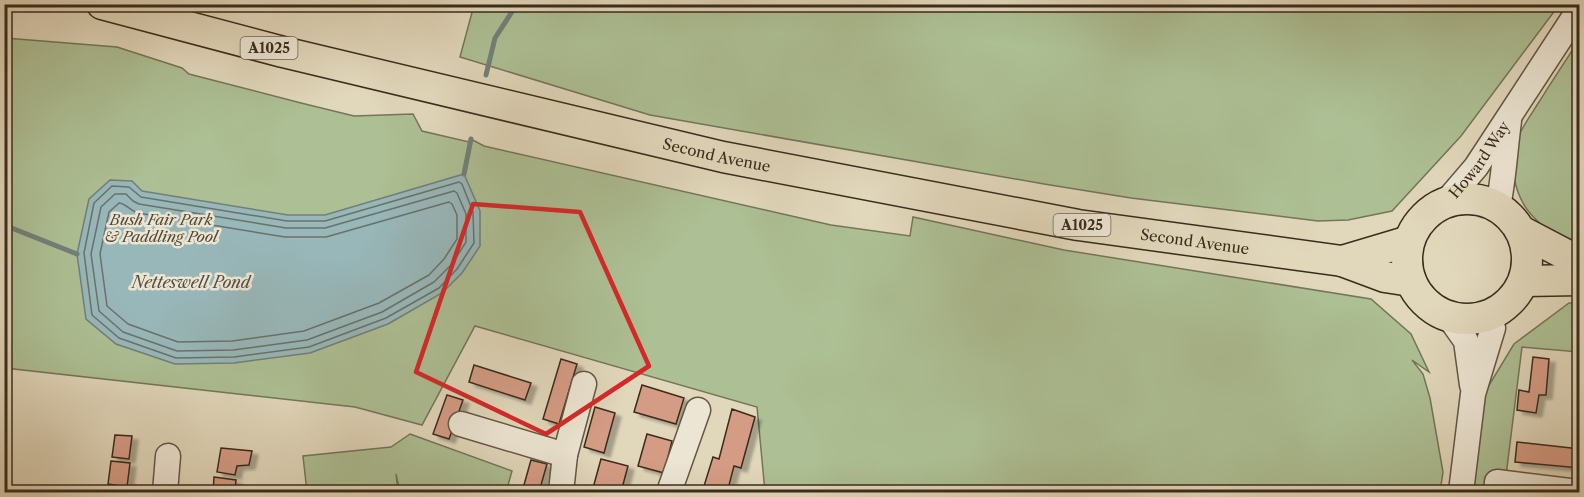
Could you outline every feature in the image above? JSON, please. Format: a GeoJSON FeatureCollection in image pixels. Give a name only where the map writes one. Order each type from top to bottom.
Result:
{"type":"FeatureCollection","features":[{"type":"Feature","properties":{"kind":"main road","name":"Second Avenue"},"geometry":{"type":"LineString","coordinates":[[102,4],[294,54],[723,157],[1078,225],[1342,261],[1385,277],[1411,281]]}},
{"type":"Feature","properties":{"kind":"main road"},"geometry":{"type":"LineString","coordinates":[[1467,198],[1498,206],[1511,217],[1521,231],[1527,247],[1528,264],[1524,280],[1515,296],[1503,308],[1488,315],[1469,319],[1449,316],[1433,309],[1420,297],[1411,281],[1407,261],[1409,241],[1414,229],[1433,208],[1446,202],[1467,198]]}},
{"type":"Feature","properties":{"kind":"main road"},"geometry":{"type":"LineString","coordinates":[[1521,231],[1580,262]]}},
{"type":"Feature","properties":{"kind":"main road","name":"Second Avenue"},"geometry":{"type":"LineString","coordinates":[[1342,261],[1409,241]]}},
{"type":"Feature","properties":{"kind":"main road"},"geometry":{"type":"LineString","coordinates":[[1524,280],[1580,280]]}},
{"type":"Feature","properties":{"kind":"street","name":"Howard Way"},"geometry":{"type":"LineString","coordinates":[[1446,202],[1476,167],[1580,8]]}},
{"type":"Feature","properties":{"kind":"street","name":"Howard Way"},"geometry":{"type":"LineString","coordinates":[[1498,206],[1510,115]]}},
{"type":"Feature","properties":{"kind":"street"},"geometry":{"type":"LineString","coordinates":[[1461,492],[1473,394],[1493,328],[1488,315]]}},
{"type":"Feature","properties":{"kind":"street"},"geometry":{"type":"LineString","coordinates":[[1449,316],[1466,341],[1473,394]]}},
{"type":"Feature","properties":{"kind":"street"},"geometry":{"type":"LineString","coordinates":[[561,492],[565,455],[584,384]]}},
{"type":"Feature","properties":{"kind":"street"},"geometry":{"type":"LineString","coordinates":[[669,492],[698,410]]}},
{"type":"Feature","properties":{"kind":"street"},"geometry":{"type":"LineString","coordinates":[[461,424],[565,455]]}},
{"type":"Feature","properties":{"kind":"street"},"geometry":{"type":"LineString","coordinates":[[165,492],[168,456]]}},
{"type":"Feature","properties":{"kind":"street"},"geometry":{"type":"LineString","coordinates":[[1496,492],[1497,482],[1578,492]]}},
{"type":"Feature","properties":{"kind":"highlighted area"},"geometry":{"type":"Polygon","coordinates":[[[473,204],[580,212],[649,366],[546,434],[416,372],[473,204]]]}},
{"type":"Feature","properties":{"kind":"green space"},"geometry":{"type":"Polygon","coordinates":[[[474,4],[1559,5],[1461,136],[1392,211],[1348,220],[1318,221],[1131,198],[650,115],[460,57],[474,4]]]}},
{"type":"Feature","properties":{"kind":"green space","name":"Bush Fair Park & Paddling Pool"},"geometry":{"type":"Polygon","coordinates":[[[5,38],[117,47],[182,68],[189,74],[354,116],[413,114],[422,131],[469,142],[471,139],[484,146],[831,225],[910,236],[913,217],[1064,250],[1371,299],[1411,334],[1429,372],[1412,360],[1423,374],[1430,398],[1443,472],[1440,492],[765,492],[757,407],[475,326],[422,425],[355,407],[5,368],[5,38]]]}},
{"type":"Feature","properties":{"kind":"green space"},"geometry":{"type":"Polygon","coordinates":[[[1579,40],[1579,252],[1546,229],[1529,212],[1518,192],[1514,177],[1513,155],[1516,141],[1523,127],[1579,40]]]}},
{"type":"Feature","properties":{"kind":"green space"},"geometry":{"type":"Polygon","coordinates":[[[1569,303],[1579,303],[1579,352],[1522,347],[1504,492],[1468,492],[1477,405],[1514,344],[1569,303]]]}},
{"type":"Feature","properties":{"kind":"green space"},"geometry":{"type":"Polygon","coordinates":[[[410,434],[512,471],[506,492],[400,492],[396,474],[398,492],[307,492],[303,456],[391,447],[410,434]]]}},
{"type":"Feature","properties":{"kind":"water","name":"Netteswell Pond"},"geometry":{"type":"Polygon","coordinates":[[[464,174],[480,211],[480,246],[462,273],[442,293],[388,324],[310,353],[234,363],[175,364],[116,344],[86,319],[77,254],[89,199],[110,180],[132,181],[142,191],[288,215],[325,215],[464,174]]]}},
{"type":"Feature","properties":{"kind":"building"},"geometry":{"type":"Polygon","coordinates":[[[1533,357],[1549,359],[1546,395],[1539,395],[1536,413],[1517,410],[1519,390],[1529,392],[1533,357]]]}},
{"type":"Feature","properties":{"kind":"building"},"geometry":{"type":"Polygon","coordinates":[[[561,359],[577,364],[559,424],[543,419],[561,359]]]}},
{"type":"Feature","properties":{"kind":"building"},"geometry":{"type":"Polygon","coordinates":[[[474,365],[531,383],[525,400],[469,382],[474,365]]]}},
{"type":"Feature","properties":{"kind":"building"},"geometry":{"type":"Polygon","coordinates":[[[642,385],[684,398],[676,424],[634,412],[642,385]]]}},
{"type":"Feature","properties":{"kind":"building"},"geometry":{"type":"Polygon","coordinates":[[[447,395],[463,400],[449,439],[433,434],[447,395]]]}},
{"type":"Feature","properties":{"kind":"building"},"geometry":{"type":"Polygon","coordinates":[[[595,407],[615,413],[604,453],[584,447],[595,407]]]}},
{"type":"Feature","properties":{"kind":"building"},"geometry":{"type":"Polygon","coordinates":[[[732,409],[755,417],[741,468],[734,466],[728,489],[734,492],[708,492],[710,489],[704,486],[713,457],[719,459],[732,409]]]}},
{"type":"Feature","properties":{"kind":"building"},"geometry":{"type":"Polygon","coordinates":[[[647,434],[672,441],[664,473],[638,466],[647,434]]]}},
{"type":"Feature","properties":{"kind":"building"},"geometry":{"type":"Polygon","coordinates":[[[115,435],[132,436],[129,459],[112,457],[115,435]]]}},
{"type":"Feature","properties":{"kind":"building"},"geometry":{"type":"Polygon","coordinates":[[[1517,442],[1580,449],[1580,468],[1515,462],[1517,442]]]}},
{"type":"Feature","properties":{"kind":"building"},"geometry":{"type":"Polygon","coordinates":[[[221,448],[252,451],[249,465],[237,466],[235,475],[217,472],[221,448]]]}},
{"type":"Feature","properties":{"kind":"building"},"geometry":{"type":"Polygon","coordinates":[[[601,459],[628,466],[621,492],[593,488],[601,459]]]}},
{"type":"Feature","properties":{"kind":"building"},"geometry":{"type":"Polygon","coordinates":[[[531,460],[547,464],[539,492],[522,492],[531,460]]]}},
{"type":"Feature","properties":{"kind":"building"},"geometry":{"type":"Polygon","coordinates":[[[111,461],[130,463],[127,487],[108,484],[111,461]]]}},
{"type":"Feature","properties":{"kind":"building"},"geometry":{"type":"Polygon","coordinates":[[[214,477],[236,480],[235,492],[213,492],[214,477]]]}},
{"type":"Feature","properties":{"kind":"waterway"},"geometry":{"type":"LineString","coordinates":[[486,75],[495,38],[517,4]]}},
{"type":"Feature","properties":{"kind":"waterway"},"geometry":{"type":"LineString","coordinates":[[464,174],[471,139]]}},
{"type":"Feature","properties":{"kind":"waterway"},"geometry":{"type":"LineString","coordinates":[[4,225],[77,254]]}}]}
